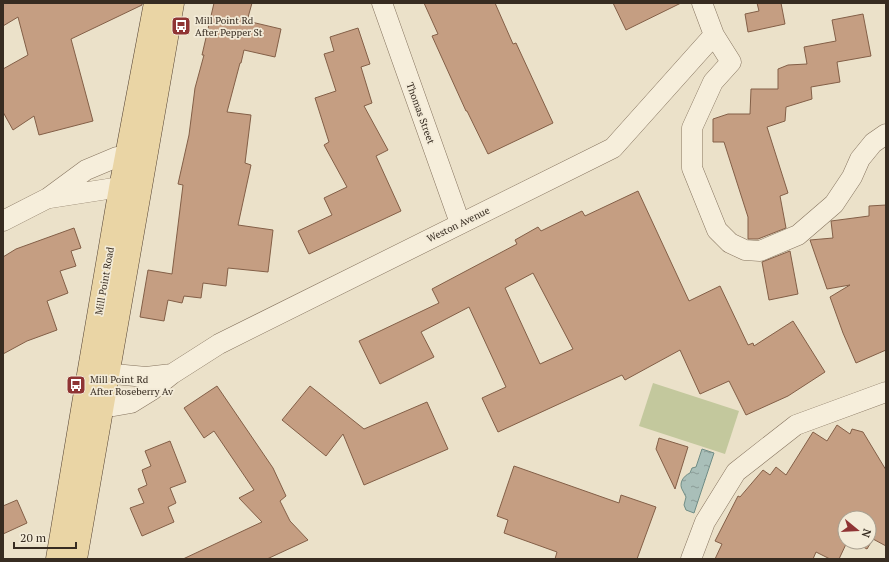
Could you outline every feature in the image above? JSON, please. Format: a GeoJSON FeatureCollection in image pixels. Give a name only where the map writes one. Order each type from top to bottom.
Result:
{"type":"FeatureCollection","features":[{"type":"Feature","properties":{"kind":"main road","name":"Mill Point Road"},"geometry":{"type":"LineString","coordinates":[[76,559],[93,405],[136,157],[155,3]]}},
{"type":"Feature","properties":{"kind":"main road","name":"Mill Point Road"},"geometry":{"type":"LineString","coordinates":[[136,157],[173,3]]}},
{"type":"Feature","properties":{"kind":"main road","name":"Mill Point Road"},"geometry":{"type":"LineString","coordinates":[[57,559],[93,405]]}},
{"type":"Feature","properties":{"kind":"street","name":"Thomas Street"},"geometry":{"type":"LineString","coordinates":[[382,3],[460,223]]}},
{"type":"Feature","properties":{"kind":"street"},"geometry":{"type":"LineString","coordinates":[[702,3],[714,35],[731,62],[713,82],[692,128],[692,168],[717,230],[730,243],[745,250],[760,251],[798,235],[834,204],[852,177],[860,159],[873,142],[886,134]]}},
{"type":"Feature","properties":{"kind":"street","name":"Weston Avenue"},"geometry":{"type":"LineString","coordinates":[[93,405],[114,406],[131,403],[152,390],[172,374],[219,344],[613,148],[714,35]]}},
{"type":"Feature","properties":{"kind":"street"},"geometry":{"type":"LineString","coordinates":[[3,221],[48,198],[86,170],[117,157],[136,157]]}},
{"type":"Feature","properties":{"kind":"street"},"geometry":{"type":"LineString","coordinates":[[48,198],[114,188],[131,188]]}},
{"type":"Feature","properties":{"kind":"street","name":"Weston Avenue"},"geometry":{"type":"LineString","coordinates":[[98,373],[146,377],[172,374]]}},
{"type":"Feature","properties":{"kind":"street"},"geometry":{"type":"LineString","coordinates":[[691,559],[705,522],[736,472],[796,425],[886,392]]}},
{"type":"Feature","properties":{"kind":"green space"},"geometry":{"type":"Polygon","coordinates":[[[653,383],[739,411],[725,454],[639,426],[653,383]]]}},
{"type":"Feature","properties":{"kind":"water"},"geometry":{"type":"Polygon","coordinates":[[[702,449],[714,453],[694,513],[686,510],[684,505],[686,497],[681,483],[683,478],[690,473],[692,468],[696,467],[702,449]]]}},
{"type":"Feature","properties":{"kind":"building"},"geometry":{"type":"Polygon","coordinates":[[[3,3],[142,3],[142,5],[71,39],[93,121],[39,135],[34,116],[13,130],[3,112],[3,69],[28,55],[18,17],[3,26],[3,3]]]}},
{"type":"Feature","properties":{"kind":"building"},"geometry":{"type":"Polygon","coordinates":[[[214,3],[252,3],[247,21],[281,29],[275,57],[244,50],[227,112],[251,115],[245,163],[251,165],[238,225],[273,230],[268,272],[228,268],[226,286],[203,283],[201,298],[184,296],[182,303],[168,300],[164,321],[140,317],[148,270],[172,274],[183,185],[178,184],[189,135],[195,88],[204,55],[202,55],[214,3]]]}},
{"type":"Feature","properties":{"kind":"building"},"geometry":{"type":"Polygon","coordinates":[[[424,3],[495,3],[513,44],[516,43],[553,123],[488,154],[466,111],[432,36],[438,34],[424,3]]]}},
{"type":"Feature","properties":{"kind":"building"},"geometry":{"type":"Polygon","coordinates":[[[613,3],[681,3],[626,30],[613,3]]]}},
{"type":"Feature","properties":{"kind":"building"},"geometry":{"type":"Polygon","coordinates":[[[757,3],[781,3],[785,24],[748,32],[745,14],[759,11],[757,3]]]}},
{"type":"Feature","properties":{"kind":"building"},"geometry":{"type":"Polygon","coordinates":[[[863,14],[871,56],[837,62],[840,82],[811,87],[812,99],[786,107],[785,121],[767,127],[788,193],[780,196],[786,228],[758,239],[748,239],[748,217],[724,142],[713,142],[713,119],[728,114],[750,114],[751,89],[778,89],[778,69],[788,65],[807,64],[804,47],[836,41],[832,20],[863,14]]]}},
{"type":"Feature","properties":{"kind":"building"},"geometry":{"type":"Polygon","coordinates":[[[358,28],[370,64],[361,67],[372,103],[364,106],[388,150],[376,156],[401,211],[309,254],[298,231],[332,215],[324,198],[347,187],[324,145],[329,142],[315,98],[336,91],[324,54],[334,51],[330,37],[358,28]]]}},
{"type":"Feature","properties":{"kind":"building"},"geometry":{"type":"Polygon","coordinates":[[[638,191],[689,301],[720,286],[748,345],[753,343],[754,346],[793,321],[825,372],[788,396],[746,415],[729,381],[700,394],[680,350],[625,380],[622,375],[498,432],[482,398],[506,387],[469,307],[421,332],[434,357],[380,384],[359,341],[439,303],[432,289],[517,244],[515,240],[538,227],[541,231],[582,211],[585,216],[638,191]],[[533,273],[505,288],[540,364],[573,349],[533,273]]]}},
{"type":"Feature","properties":{"kind":"building"},"geometry":{"type":"Polygon","coordinates":[[[886,205],[886,350],[856,363],[830,297],[850,285],[827,289],[810,240],[833,238],[831,221],[869,216],[869,206],[886,205]]]}},
{"type":"Feature","properties":{"kind":"building"},"geometry":{"type":"Polygon","coordinates":[[[74,228],[81,248],[71,251],[76,266],[60,271],[68,293],[47,301],[57,330],[27,341],[3,354],[3,257],[16,249],[74,228]]]}},
{"type":"Feature","properties":{"kind":"building"},"geometry":{"type":"Polygon","coordinates":[[[790,251],[798,294],[769,300],[762,262],[790,251]]]}},
{"type":"Feature","properties":{"kind":"building"},"geometry":{"type":"Polygon","coordinates":[[[217,386],[273,468],[286,496],[280,501],[290,521],[308,540],[267,559],[183,559],[262,522],[239,498],[254,490],[214,431],[204,438],[184,408],[217,386]]]}},
{"type":"Feature","properties":{"kind":"building"},"geometry":{"type":"Polygon","coordinates":[[[310,386],[364,429],[427,402],[448,449],[364,485],[343,434],[326,456],[282,420],[310,386]]]}},
{"type":"Feature","properties":{"kind":"building"},"geometry":{"type":"Polygon","coordinates":[[[837,425],[850,434],[852,429],[863,432],[886,470],[886,546],[877,541],[877,510],[837,510],[837,550],[843,550],[839,559],[830,559],[816,552],[813,559],[715,559],[722,544],[715,541],[738,496],[740,497],[763,470],[770,475],[776,467],[786,475],[813,432],[827,441],[837,425]]]}},
{"type":"Feature","properties":{"kind":"building"},"geometry":{"type":"Polygon","coordinates":[[[659,438],[688,447],[675,489],[656,449],[659,438]]]}},
{"type":"Feature","properties":{"kind":"building"},"geometry":{"type":"Polygon","coordinates":[[[170,441],[186,482],[170,488],[176,503],[168,507],[174,522],[142,536],[130,508],[144,503],[138,489],[147,485],[142,470],[151,466],[145,451],[170,441]]]}},
{"type":"Feature","properties":{"kind":"building"},"geometry":{"type":"Polygon","coordinates":[[[514,466],[619,503],[621,495],[656,507],[637,559],[555,559],[557,552],[504,533],[508,520],[497,516],[514,466]]]}},
{"type":"Feature","properties":{"kind":"building"},"geometry":{"type":"Polygon","coordinates":[[[17,500],[27,523],[3,534],[3,506],[17,500]]]}},
{"type":"Feature","properties":{"kind":"place","name":"Mill Point Rd After Pepper St"},"geometry":{"type":"Point","coordinates":[181,26]}},
{"type":"Feature","properties":{"kind":"place","name":"Mill Point Rd After Roseberry Av"},"geometry":{"type":"Point","coordinates":[76,385]}}]}
